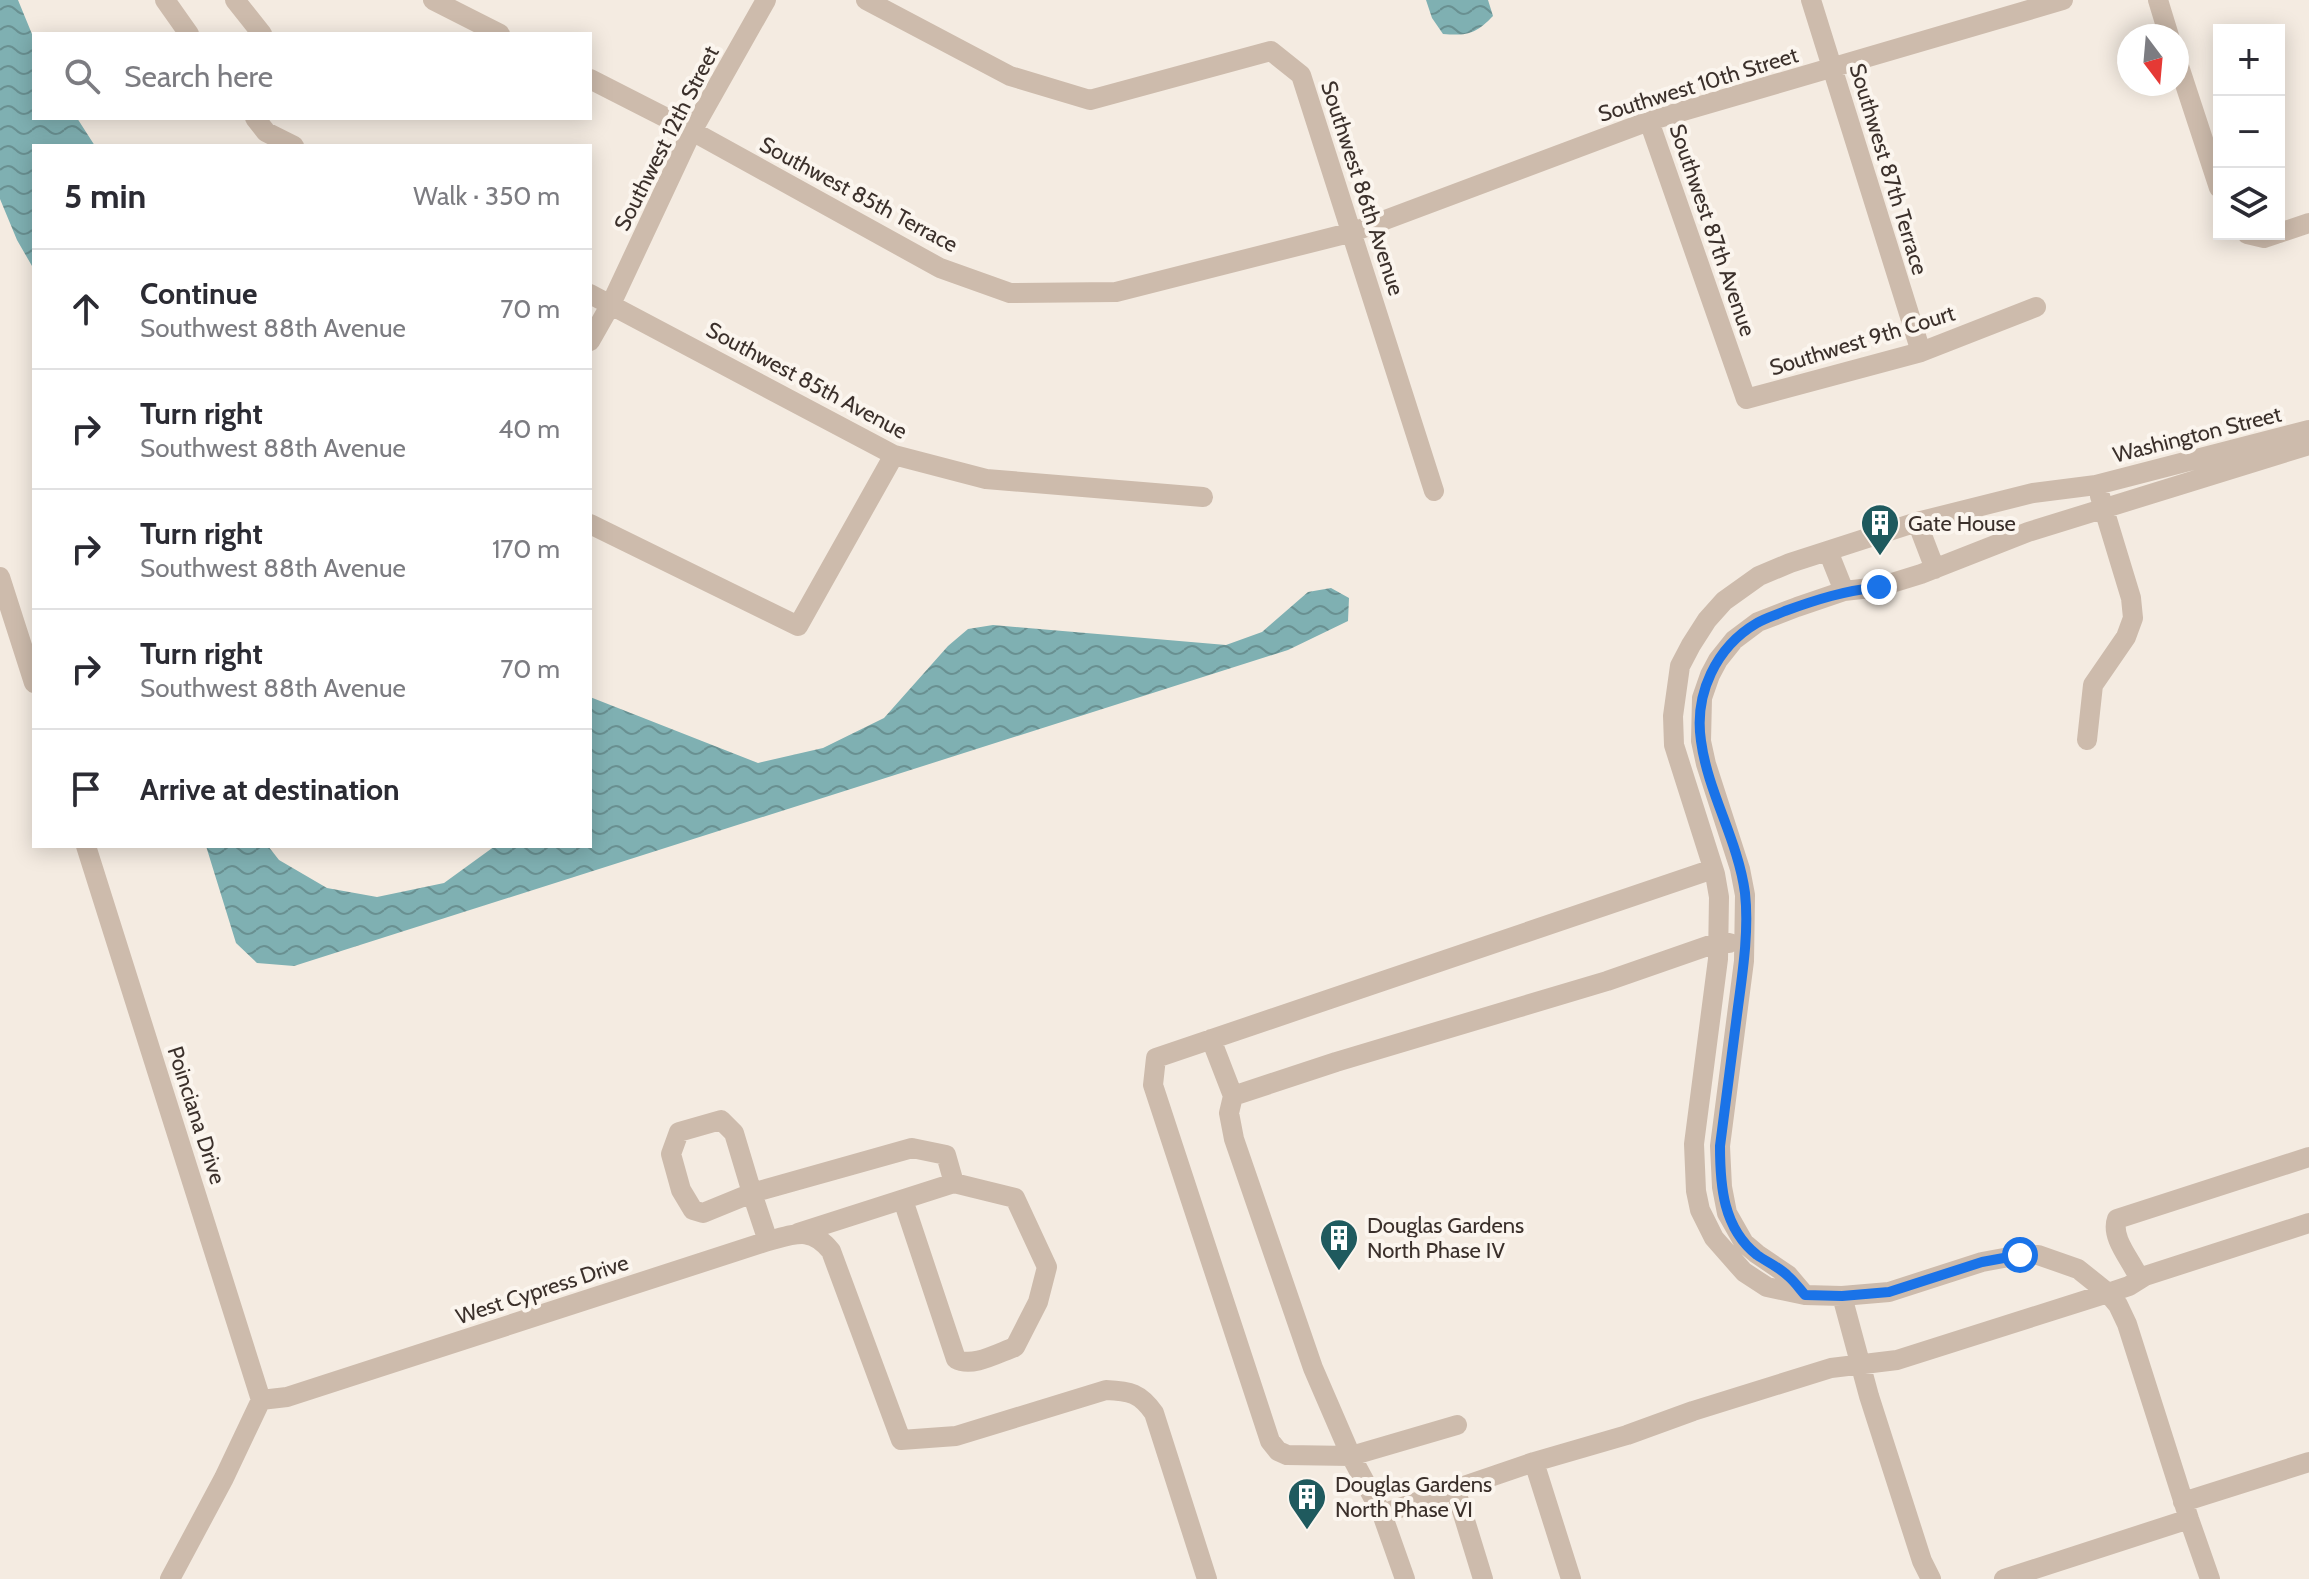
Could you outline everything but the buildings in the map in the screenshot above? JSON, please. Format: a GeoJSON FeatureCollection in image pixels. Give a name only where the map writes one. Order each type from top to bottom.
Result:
{"type":"FeatureCollection","features":[{"type":"Feature","properties":{"kind":"street"},"geometry":{"type":"LineString","coordinates":[[235,0],[260,32]]}},
{"type":"Feature","properties":{"kind":"street"},"geometry":{"type":"LineString","coordinates":[[433,0],[496,32]]}},
{"type":"Feature","properties":{"kind":"street","name":"Southwest 12th Street"},"geometry":{"type":"LineString","coordinates":[[592,337],[611,304],[692,131],[766,0]]}},
{"type":"Feature","properties":{"kind":"street","name":"Southwest 86th Avenue"},"geometry":{"type":"LineString","coordinates":[[866,0],[1010,76],[1090,100],[1271,51],[1301,75],[1434,491]]}},
{"type":"Feature","properties":{"kind":"street","name":"Southwest 87th Terrace"},"geometry":{"type":"LineString","coordinates":[[1811,0],[1921,352]]}},
{"type":"Feature","properties":{"kind":"street","name":"Southwest 10th Street"},"geometry":{"type":"LineString","coordinates":[[1353,232],[1649,121],[1832,68],[2017,7],[2063,0]]}},
{"type":"Feature","properties":{"kind":"street"},"geometry":{"type":"LineString","coordinates":[[2158,0],[2165,24]]}},
{"type":"Feature","properties":{"kind":"street"},"geometry":{"type":"LineString","coordinates":[[172,2],[188,32]]}},
{"type":"Feature","properties":{"kind":"street","name":"Southwest 85th Terrace"},"geometry":{"type":"LineString","coordinates":[[592,80],[692,131],[940,268],[1010,293],[1116,292],[1353,232]]}},
{"type":"Feature","properties":{"kind":"street"},"geometry":{"type":"LineString","coordinates":[[2189,96],[2213,170]]}},
{"type":"Feature","properties":{"kind":"street","name":"Southwest 87th Avenue"},"geometry":{"type":"LineString","coordinates":[[1649,121],[1746,399]]}},
{"type":"Feature","properties":{"kind":"street"},"geometry":{"type":"LineString","coordinates":[[260,132],[289,144]]}},
{"type":"Feature","properties":{"kind":"street"},"geometry":{"type":"LineString","coordinates":[[2285,231],[2309,223]]}},
{"type":"Feature","properties":{"kind":"street","name":"Southwest 85th Avenue"},"geometry":{"type":"LineString","coordinates":[[592,295],[894,455],[986,479],[1203,497]]}},
{"type":"Feature","properties":{"kind":"street","name":"Southwest 9th Court"},"geometry":{"type":"LineString","coordinates":[[1746,399],[1921,352],[2036,307]]}},
{"type":"Feature","properties":{"kind":"street","name":"Washington Street"},"geometry":{"type":"LineString","coordinates":[[1730,1241],[1706,1223],[1700,1210],[1694,1174],[1694,1144],[1719,942],[1719,897],[1674,745],[1673,716],[1680,666],[1691,645],[1724,601],[1759,576],[1828,551],[1917,522],[2033,493],[2096,485],[2309,430]]}},
{"type":"Feature","properties":{"kind":"street","name":"Washington Street"},"geometry":{"type":"LineString","coordinates":[[1730,1241],[1720,1172],[1720,1146],[1744,945],[1745,895],[1740,869],[1706,764],[1700,717],[1702,698],[1710,675],[1734,640],[1758,622],[1844,591],[1879,587],[1935,569],[2028,532],[2309,445]]}},
{"type":"Feature","properties":{"kind":"street"},"geometry":{"type":"LineString","coordinates":[[592,525],[798,626],[894,455]]}},
{"type":"Feature","properties":{"kind":"street"},"geometry":{"type":"LineString","coordinates":[[2087,740],[2093,685],[2126,637],[2133,618],[2131,598],[2096,485]]}},
{"type":"Feature","properties":{"kind":"street"},"geometry":{"type":"LineString","coordinates":[[1917,522],[1935,569]]}},
{"type":"Feature","properties":{"kind":"street"},"geometry":{"type":"LineString","coordinates":[[1828,551],[1844,591]]}},
{"type":"Feature","properties":{"kind":"street"},"geometry":{"type":"LineString","coordinates":[[0,577],[32,677]]}},
{"type":"Feature","properties":{"kind":"street"},"geometry":{"type":"LineString","coordinates":[[1673,716],[1700,717]]}},
{"type":"Feature","properties":{"kind":"street","name":"Poinciana Drive"},"geometry":{"type":"LineString","coordinates":[[87,848],[261,1400]]}},
{"type":"Feature","properties":{"kind":"street"},"geometry":{"type":"LineString","coordinates":[[1457,1425],[1351,1456],[1287,1455],[1278,1451],[1270,1441],[1153,1085],[1156,1058],[1713,869]]}},
{"type":"Feature","properties":{"kind":"street"},"geometry":{"type":"LineString","coordinates":[[1233,1096],[1607,981],[1719,942],[1744,945]]}},
{"type":"Feature","properties":{"kind":"street"},"geometry":{"type":"LineString","coordinates":[[1211,1039],[1233,1096],[1229,1113],[1234,1139],[1313,1368],[1351,1456],[1382,1514],[1405,1579]]}},
{"type":"Feature","properties":{"kind":"street"},"geometry":{"type":"LineString","coordinates":[[768,1241],[752,1193],[734,1133],[721,1120],[679,1132],[671,1154],[681,1190],[693,1210],[703,1213],[752,1193],[912,1148],[946,1155],[954,1183],[1015,1198],[1047,1267],[1038,1302],[1015,1347],[968,1363],[956,1359],[903,1200]]}},
{"type":"Feature","properties":{"kind":"street"},"geometry":{"type":"LineString","coordinates":[[2139,1278],[2116,1235],[2114,1226],[2117,1219],[2309,1157]]}},
{"type":"Feature","properties":{"kind":"street","name":"West Cypress Drive"},"geometry":{"type":"LineString","coordinates":[[261,1400],[287,1397],[954,1183]]}},
{"type":"Feature","properties":{"kind":"street"},"geometry":{"type":"LineString","coordinates":[[1382,1514],[1534,1462],[1831,1368],[1897,1360],[2108,1293],[2129,1286],[2139,1278],[2309,1223]]}},
{"type":"Feature","properties":{"kind":"street"},"geometry":{"type":"LineString","coordinates":[[797,1233],[815,1235],[831,1251],[901,1440],[956,1436],[1106,1390],[1125,1391],[1143,1398],[1154,1413],[1207,1579]]}},
{"type":"Feature","properties":{"kind":"street"},"geometry":{"type":"LineString","coordinates":[[1730,1241],[1757,1254],[1788,1275],[1805,1295],[1889,1292],[1982,1262],[2020,1255],[2038,1255],[2078,1269],[2108,1293],[2127,1324],[2210,1579]]}},
{"type":"Feature","properties":{"kind":"street"},"geometry":{"type":"LineString","coordinates":[[1842,1296],[1860,1365],[1922,1561],[1931,1579]]}},
{"type":"Feature","properties":{"kind":"street"},"geometry":{"type":"LineString","coordinates":[[170,1579],[261,1400]]}},
{"type":"Feature","properties":{"kind":"street"},"geometry":{"type":"LineString","coordinates":[[1534,1462],[1571,1579]]}},
{"type":"Feature","properties":{"kind":"street"},"geometry":{"type":"LineString","coordinates":[[2004,1579],[2309,1462]]}},
{"type":"Feature","properties":{"kind":"street"},"geometry":{"type":"LineString","coordinates":[[1455,1488],[1483,1579]]}},
{"type":"Feature","properties":{"kind":"water"},"geometry":{"type":"Polygon","coordinates":[[[0,0],[18,0],[32,34],[32,120],[78,120],[94,144],[32,144],[32,266],[0,199],[0,0]]]}},
{"type":"Feature","properties":{"kind":"water"},"geometry":{"type":"Polygon","coordinates":[[[1426,0],[1488,0],[1493,16],[1471,32],[1443,34],[1432,18],[1426,0]]]}},
{"type":"Feature","properties":{"kind":"water"},"geometry":{"type":"Polygon","coordinates":[[[1331,588],[1349,598],[1348,621],[1288,650],[294,966],[257,963],[236,943],[207,848],[270,848],[279,860],[327,888],[377,897],[444,883],[492,848],[592,848],[592,698],[758,763],[823,748],[884,718],[948,646],[968,629],[993,625],[1226,645],[1262,632],[1308,592],[1331,588]]]}},
{"type":"Feature","properties":{"kind":"place","name":"Gate House"},"geometry":{"type":"Point","coordinates":[1880,557]}},
{"type":"Feature","properties":{"kind":"place","name":"Douglas Gardens North Phase IV"},"geometry":{"type":"Point","coordinates":[1339,1272]}},
{"type":"Feature","properties":{"kind":"place","name":"Douglas Gardens North Phase VI"},"geometry":{"type":"Point","coordinates":[1307,1531]}},
{"type":"Feature","properties":{"kind":"route"},"geometry":{"type":"LineString","coordinates":[[1879,587],[1844,591],[1758,622],[1734,640],[1718,660],[1702,698],[1701,741],[1706,764],[1740,869],[1745,895],[1744,961],[1720,1146],[1724,1202],[1744,1243],[1788,1275],[1805,1295],[1889,1292],[1982,1262],[2020,1255]]}}]}
